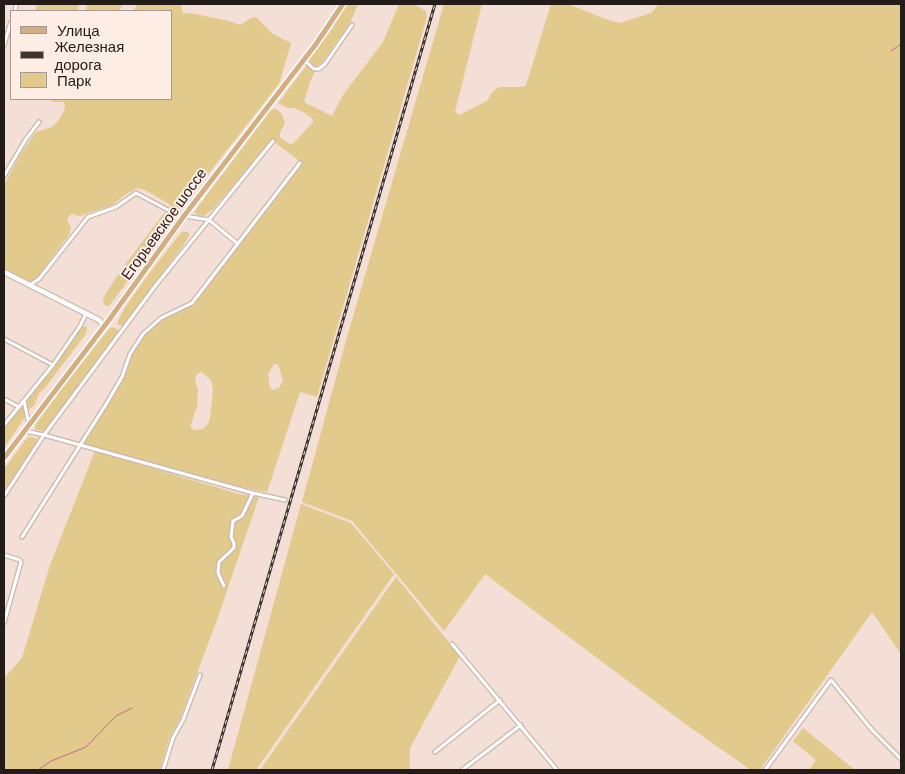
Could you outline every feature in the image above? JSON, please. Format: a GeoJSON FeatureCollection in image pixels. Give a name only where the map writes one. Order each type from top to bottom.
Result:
{"type":"FeatureCollection","features":[{"type":"Feature","properties":{"kind":"main road","name":"Егорьевское шоссе"},"geometry":{"type":"LineString","coordinates":[[4,458],[184,216],[331,24],[343,4]]}},
{"type":"Feature","properties":{"kind":"main road"},"geometry":{"type":"LineString","coordinates":[[4,272],[99,320],[104,326]]}},
{"type":"Feature","properties":{"kind":"street"},"geometry":{"type":"LineString","coordinates":[[15,10],[16,6]]}},
{"type":"Feature","properties":{"kind":"street"},"geometry":{"type":"LineString","coordinates":[[4,45],[10,25]]}},
{"type":"Feature","properties":{"kind":"street"},"geometry":{"type":"LineString","coordinates":[[304,60],[314,69],[320,69],[352,26]]}},
{"type":"Feature","properties":{"kind":"street"},"geometry":{"type":"LineString","coordinates":[[4,176],[39,122]]}},
{"type":"Feature","properties":{"kind":"street"},"geometry":{"type":"LineString","coordinates":[[4,496],[44,434],[156,285],[273,141]]}},
{"type":"Feature","properties":{"kind":"street"},"geometry":{"type":"LineString","coordinates":[[22,537],[122,377],[130,354],[143,334],[161,318],[192,303],[300,163]]}},
{"type":"Feature","properties":{"kind":"street"},"geometry":{"type":"LineString","coordinates":[[30,286],[39,279],[88,217],[116,207],[136,193],[168,210]]}},
{"type":"Feature","properties":{"kind":"street"},"geometry":{"type":"LineString","coordinates":[[184,216],[209,220],[238,244]]}},
{"type":"Feature","properties":{"kind":"street"},"geometry":{"type":"LineString","coordinates":[[4,424],[53,365],[86,314]]}},
{"type":"Feature","properties":{"kind":"street"},"geometry":{"type":"LineString","coordinates":[[4,339],[53,365]]}},
{"type":"Feature","properties":{"kind":"street"},"geometry":{"type":"LineString","coordinates":[[4,399],[19,407]]}},
{"type":"Feature","properties":{"kind":"street"},"geometry":{"type":"LineString","coordinates":[[24,401],[29,424]]}},
{"type":"Feature","properties":{"kind":"street"},"geometry":{"type":"LineString","coordinates":[[24,431],[44,434],[253,493],[285,500]]}},
{"type":"Feature","properties":{"kind":"street"},"geometry":{"type":"LineString","coordinates":[[224,586],[218,573],[219,562],[234,548],[231,537],[233,521],[242,516],[253,493]]}},
{"type":"Feature","properties":{"kind":"street"},"geometry":{"type":"LineString","coordinates":[[4,554],[22,562],[4,624]]}},
{"type":"Feature","properties":{"kind":"street"},"geometry":{"type":"LineString","coordinates":[[452,644],[557,770]]}},
{"type":"Feature","properties":{"kind":"street"},"geometry":{"type":"LineString","coordinates":[[163,770],[173,738],[183,720],[200,675]]}},
{"type":"Feature","properties":{"kind":"street"},"geometry":{"type":"LineString","coordinates":[[765,770],[831,680],[872,730],[901,759]]}},
{"type":"Feature","properties":{"kind":"street"},"geometry":{"type":"LineString","coordinates":[[434,752],[500,700]]}},
{"type":"Feature","properties":{"kind":"street"},"geometry":{"type":"LineString","coordinates":[[462,770],[521,725]]}},
{"type":"Feature","properties":{"kind":"green space"},"geometry":{"type":"Polygon","coordinates":[[[35,4],[79,4],[78,10],[35,10],[37,5],[35,4]]]}},
{"type":"Feature","properties":{"kind":"green space"},"geometry":{"type":"Polygon","coordinates":[[[87,4],[123,4],[120,10],[86,10],[87,4]]]}},
{"type":"Feature","properties":{"kind":"green space"},"geometry":{"type":"Polygon","coordinates":[[[137,4],[181,4],[183,14],[191,13],[240,25],[253,17],[257,18],[273,34],[291,43],[279,84],[182,207],[173,211],[169,204],[145,190],[137,188],[123,196],[113,205],[80,216],[72,214],[67,220],[71,228],[69,235],[38,276],[32,281],[26,281],[4,270],[4,185],[20,155],[36,132],[52,127],[64,111],[65,105],[63,102],[50,100],[172,100],[172,10],[134,10],[137,4]]]}},
{"type":"Feature","properties":{"kind":"green space"},"geometry":{"type":"Polygon","coordinates":[[[347,4],[358,4],[350,23],[321,64],[313,65],[309,59],[330,32],[347,4]]]}},
{"type":"Feature","properties":{"kind":"green space"},"geometry":{"type":"Polygon","coordinates":[[[399,4],[413,4],[426,11],[427,17],[317,397],[300,392],[267,492],[241,487],[85,445],[86,437],[107,406],[131,355],[144,334],[162,319],[193,303],[302,163],[272,140],[213,209],[204,216],[194,212],[271,110],[276,109],[282,114],[285,123],[280,133],[280,138],[290,144],[294,143],[313,122],[313,119],[303,112],[294,108],[287,108],[278,103],[307,65],[315,71],[304,102],[332,116],[343,95],[383,42],[399,4]],[[274,364],[268,374],[270,388],[273,390],[279,388],[283,380],[278,364],[274,364]],[[201,372],[197,374],[195,380],[198,391],[197,406],[190,427],[194,430],[203,429],[208,424],[210,417],[213,389],[211,380],[201,372]]]}},
{"type":"Feature","properties":{"kind":"green space"},"geometry":{"type":"Polygon","coordinates":[[[444,4],[482,4],[455,112],[459,115],[487,101],[493,91],[500,87],[523,87],[526,85],[551,4],[568,4],[620,23],[651,13],[659,4],[901,4],[901,654],[872,612],[760,770],[751,770],[688,726],[485,574],[444,631],[352,521],[302,502],[347,337],[444,4]]]}},
{"type":"Feature","properties":{"kind":"green space"},"geometry":{"type":"Polygon","coordinates":[[[164,213],[169,213],[171,223],[109,306],[104,305],[105,295],[121,270],[164,213]]]}},
{"type":"Feature","properties":{"kind":"green space"},"geometry":{"type":"Polygon","coordinates":[[[184,231],[189,233],[185,243],[123,326],[117,324],[124,309],[147,276],[184,231]]]}},
{"type":"Feature","properties":{"kind":"green space"},"geometry":{"type":"Polygon","coordinates":[[[84,326],[87,327],[85,335],[39,393],[34,406],[28,410],[27,400],[84,326]]]}},
{"type":"Feature","properties":{"kind":"green space"},"geometry":{"type":"Polygon","coordinates":[[[113,327],[119,333],[46,429],[43,431],[35,430],[35,425],[64,386],[109,329],[113,327]]]}},
{"type":"Feature","properties":{"kind":"green space"},"geometry":{"type":"Polygon","coordinates":[[[21,407],[24,409],[25,417],[4,448],[4,426],[21,407]]]}},
{"type":"Feature","properties":{"kind":"green space"},"geometry":{"type":"Polygon","coordinates":[[[27,438],[38,439],[38,442],[4,492],[4,469],[27,438]]]}},
{"type":"Feature","properties":{"kind":"green space"},"geometry":{"type":"Polygon","coordinates":[[[95,451],[239,494],[259,497],[218,617],[180,719],[169,739],[160,770],[4,770],[4,678],[22,658],[50,565],[95,451]]]}},
{"type":"Feature","properties":{"kind":"green space"},"geometry":{"type":"Polygon","coordinates":[[[301,504],[351,523],[394,574],[256,770],[228,770],[301,504]]]}},
{"type":"Feature","properties":{"kind":"green space"},"geometry":{"type":"Polygon","coordinates":[[[396,577],[460,656],[410,748],[410,770],[260,770],[396,577]]]}},
{"type":"Feature","properties":{"kind":"green space"},"geometry":{"type":"Polygon","coordinates":[[[803,728],[855,770],[809,770],[816,760],[793,741],[803,728]]]}},
{"type":"Feature","properties":{"kind":"waterway"},"geometry":{"type":"LineString","coordinates":[[891,51],[901,44]]}},
{"type":"Feature","properties":{"kind":"waterway"},"geometry":{"type":"LineString","coordinates":[[38,770],[51,761],[86,747],[116,716],[132,708]]}},
{"type":"Feature","properties":{"kind":"railway"},"geometry":{"type":"LineString","coordinates":[[212,770],[435,4]]}}]}
